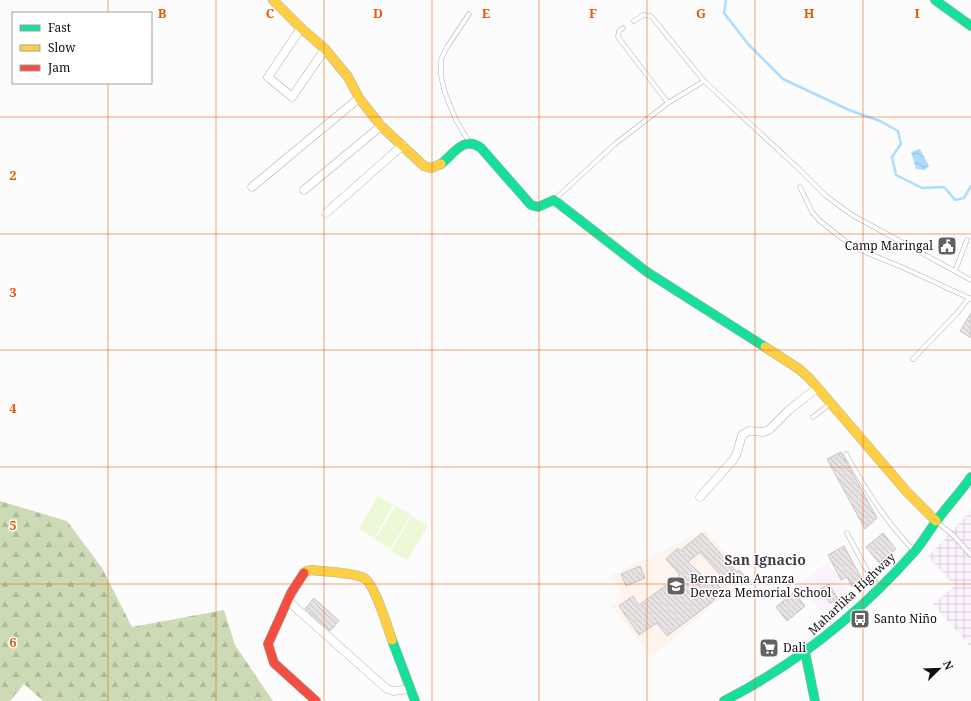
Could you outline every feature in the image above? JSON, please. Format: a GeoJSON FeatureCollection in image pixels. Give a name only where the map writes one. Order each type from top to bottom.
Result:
{"type":"FeatureCollection","features":[{"type":"Feature","properties":{"kind":"street"},"geometry":{"type":"LineString","coordinates":[[273,0],[325,49],[348,76],[359,98],[381,126],[424,166],[430,169],[437,167],[460,146],[469,142],[481,148],[531,205],[538,207],[554,200],[647,272],[799,369],[907,492],[936,521]]}},
{"type":"Feature","properties":{"kind":"street"},"geometry":{"type":"LineString","coordinates":[[935,0],[971,26]]}},
{"type":"Feature","properties":{"kind":"street"},"geometry":{"type":"LineString","coordinates":[[301,28],[268,76],[292,97],[325,49]]}},
{"type":"Feature","properties":{"kind":"street"},"geometry":{"type":"LineString","coordinates":[[252,187],[359,98]]}},
{"type":"Feature","properties":{"kind":"street"},"geometry":{"type":"LineString","coordinates":[[304,190],[381,126]]}},
{"type":"Feature","properties":{"kind":"street"},"geometry":{"type":"LineString","coordinates":[[326,213],[403,145]]}},
{"type":"Feature","properties":{"kind":"street"},"geometry":{"type":"LineString","coordinates":[[700,497],[738,453],[742,435],[748,431],[764,432],[769,430],[793,406],[817,388]]}},
{"type":"Feature","properties":{"kind":"street","name":"Maharlika Highway"},"geometry":{"type":"LineString","coordinates":[[724,701],[764,679],[805,652],[822,639],[879,588],[915,551],[971,476]]}},
{"type":"Feature","properties":{"kind":"street"},"geometry":{"type":"LineString","coordinates":[[316,701],[274,663],[268,644],[302,575],[307,571],[312,570],[358,576],[366,579],[372,587],[415,701]]}},
{"type":"Feature","properties":{"kind":"street"},"geometry":{"type":"LineString","coordinates":[[288,601],[387,689],[394,691],[410,689]]}},
{"type":"Feature","properties":{"kind":"street"},"geometry":{"type":"LineString","coordinates":[[805,652],[815,701]]}},
{"type":"Feature","properties":{"kind":"lane"},"geometry":{"type":"LineString","coordinates":[[469,14],[441,58],[445,93],[456,120],[469,142]]}},
{"type":"Feature","properties":{"kind":"lane"},"geometry":{"type":"LineString","coordinates":[[634,21],[643,15],[651,16],[704,81],[826,196],[852,215],[971,280]]}},
{"type":"Feature","properties":{"kind":"lane"},"geometry":{"type":"LineString","coordinates":[[623,28],[619,31],[618,37],[668,103]]}},
{"type":"Feature","properties":{"kind":"lane"},"geometry":{"type":"LineString","coordinates":[[554,200],[615,144],[668,103],[704,81]]}},
{"type":"Feature","properties":{"kind":"lane"},"geometry":{"type":"LineString","coordinates":[[800,187],[812,212],[820,221],[853,247],[904,268],[970,299],[913,359]]}},
{"type":"Feature","properties":{"kind":"lane"},"geometry":{"type":"LineString","coordinates":[[955,271],[967,240]]}},
{"type":"Feature","properties":{"kind":"lane"},"geometry":{"type":"LineString","coordinates":[[813,417],[830,403]]}},
{"type":"Feature","properties":{"kind":"lane"},"geometry":{"type":"LineString","coordinates":[[846,454],[863,486],[880,510],[915,551]]}},
{"type":"Feature","properties":{"kind":"lane"},"geometry":{"type":"LineString","coordinates":[[936,521],[953,535],[971,554]]}},
{"type":"Feature","properties":{"kind":"lane"},"geometry":{"type":"LineString","coordinates":[[847,533],[865,567],[879,588]]}},
{"type":"Feature","properties":{"kind":"shaded area"},"geometry":{"type":"Polygon","coordinates":[[[971,510],[971,647],[933,604],[955,586],[928,557],[971,510]]]}},
{"type":"Feature","properties":{"kind":"shaded area","name":"Bernadina Aranza Deveza Memorial School"},"geometry":{"type":"Polygon","coordinates":[[[705,530],[748,576],[651,657],[611,605],[623,596],[609,576],[705,530]]]}},
{"type":"Feature","properties":{"kind":"shaded area"},"geometry":{"type":"Polygon","coordinates":[[[828,562],[851,596],[824,616],[800,583],[828,562]]]}},
{"type":"Feature","properties":{"kind":"green space"},"geometry":{"type":"Polygon","coordinates":[[[378,496],[393,505],[374,538],[359,529],[378,496]]]}},
{"type":"Feature","properties":{"kind":"green space"},"geometry":{"type":"Polygon","coordinates":[[[0,501],[67,521],[102,568],[132,627],[224,610],[235,645],[273,701],[43,701],[24,684],[10,701],[0,701],[0,501]]]}},
{"type":"Feature","properties":{"kind":"green space"},"geometry":{"type":"Polygon","coordinates":[[[396,506],[411,515],[390,549],[375,539],[396,506]]]}},
{"type":"Feature","properties":{"kind":"green space"},"geometry":{"type":"Polygon","coordinates":[[[412,516],[428,526],[407,560],[391,551],[412,516]]]}},
{"type":"Feature","properties":{"kind":"water"},"geometry":{"type":"Polygon","coordinates":[[[920,149],[929,166],[925,170],[916,169],[911,152],[920,149]]]}},
{"type":"Feature","properties":{"kind":"building"},"geometry":{"type":"Polygon","coordinates":[[[971,313],[971,338],[960,331],[971,313]]]}},
{"type":"Feature","properties":{"kind":"building"},"geometry":{"type":"Polygon","coordinates":[[[841,452],[877,518],[865,529],[827,459],[841,452]]]}},
{"type":"Feature","properties":{"kind":"building"},"geometry":{"type":"Polygon","coordinates":[[[702,533],[737,572],[739,570],[745,577],[735,585],[727,576],[724,579],[700,552],[688,562],[713,586],[716,583],[723,591],[711,603],[667,636],[657,623],[639,635],[619,606],[633,596],[639,605],[680,575],[666,559],[678,548],[680,551],[702,533]]]}},
{"type":"Feature","properties":{"kind":"building"},"geometry":{"type":"Polygon","coordinates":[[[883,533],[896,549],[879,563],[866,547],[883,533]]]}},
{"type":"Feature","properties":{"kind":"building"},"geometry":{"type":"Polygon","coordinates":[[[844,546],[863,581],[852,587],[847,577],[841,580],[828,555],[844,546]]]}},
{"type":"Feature","properties":{"kind":"building"},"geometry":{"type":"Polygon","coordinates":[[[640,566],[645,578],[626,586],[621,574],[640,566]]]}},
{"type":"Feature","properties":{"kind":"building"},"geometry":{"type":"Polygon","coordinates":[[[829,584],[838,599],[830,603],[821,589],[829,584]]]}},
{"type":"Feature","properties":{"kind":"building"},"geometry":{"type":"Polygon","coordinates":[[[794,592],[805,606],[787,621],[776,607],[794,592]]]}},
{"type":"Feature","properties":{"kind":"building"},"geometry":{"type":"Polygon","coordinates":[[[314,598],[339,621],[330,631],[305,609],[314,598]]]}},
{"type":"Feature","properties":{"kind":"waterway"},"geometry":{"type":"LineString","coordinates":[[726,0],[724,13],[748,44],[783,79],[849,110],[880,121],[898,131],[901,144],[892,157],[896,175],[922,188],[944,187],[955,200],[964,198],[971,186]]}},
{"type":"Feature","properties":{"kind":"traffic: fast"},"geometry":{"type":"LineString","coordinates":[[935,0],[971,26]]}},
{"type":"Feature","properties":{"kind":"traffic: fast"},"geometry":{"type":"LineString","coordinates":[[441,164],[459,147],[469,144],[481,148],[531,205],[538,207],[554,200],[647,272],[765,347]]}},
{"type":"Feature","properties":{"kind":"traffic: fast"},"geometry":{"type":"LineString","coordinates":[[724,701],[802,654],[826,636],[872,596],[918,548],[937,520],[971,477]]}},
{"type":"Feature","properties":{"kind":"traffic: fast"},"geometry":{"type":"LineString","coordinates":[[392,640],[415,701]]}},
{"type":"Feature","properties":{"kind":"traffic: fast"},"geometry":{"type":"LineString","coordinates":[[805,652],[815,701]]}},
{"type":"Feature","properties":{"kind":"traffic: slow"},"geometry":{"type":"LineString","coordinates":[[273,0],[325,49],[348,77],[359,98],[381,126],[424,166],[431,168],[441,164]]}},
{"type":"Feature","properties":{"kind":"traffic: slow"},"geometry":{"type":"LineString","coordinates":[[765,347],[799,369],[810,379],[907,492],[936,521]]}},
{"type":"Feature","properties":{"kind":"traffic: slow"},"geometry":{"type":"LineString","coordinates":[[304,573],[312,570],[346,573],[364,578],[372,588],[392,640]]}},
{"type":"Feature","properties":{"kind":"traffic: jam"},"geometry":{"type":"LineString","coordinates":[[304,573],[291,593],[268,644],[274,663],[316,701]]}},
{"type":"Feature","properties":{"kind":"place","name":"Camp Maringal"},"geometry":{"type":"Point","coordinates":[947,246]}},
{"type":"Feature","properties":{"kind":"place","name":"Bernadina Aranza Deveza Memorial School"},"geometry":{"type":"Point","coordinates":[676,586]}},
{"type":"Feature","properties":{"kind":"place","name":"Santo Niño"},"geometry":{"type":"Point","coordinates":[860,619]}},
{"type":"Feature","properties":{"kind":"place","name":"Dali"},"geometry":{"type":"Point","coordinates":[769,648]}},
{"type":"Feature","properties":{"kind":"district","name":"San Ignacio"},"geometry":{"type":"Point","coordinates":[765,560]}}]}
